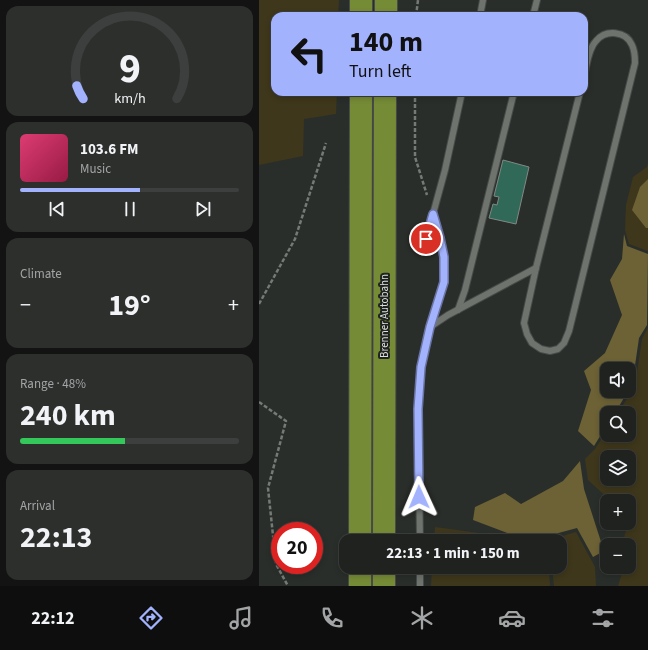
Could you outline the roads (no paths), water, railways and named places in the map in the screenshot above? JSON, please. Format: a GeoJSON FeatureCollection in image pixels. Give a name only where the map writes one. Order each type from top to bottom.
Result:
{"type":"FeatureCollection","features":[{"type":"Feature","properties":{"kind":"highway"},"geometry":{"type":"LineString","coordinates":[[361,0],[361,12]]}},
{"type":"Feature","properties":{"kind":"highway"},"geometry":{"type":"LineString","coordinates":[[386,0],[386,12]]}},
{"type":"Feature","properties":{"kind":"highway"},"geometry":{"type":"LineString","coordinates":[[360,534],[361,96]]}},
{"type":"Feature","properties":{"kind":"highway","name":"Brenner Autobahn"},"geometry":{"type":"LineString","coordinates":[[384,534],[385,96]]}},
{"type":"Feature","properties":{"kind":"highway"},"geometry":{"type":"LineString","coordinates":[[360,574],[360,586]]}},
{"type":"Feature","properties":{"kind":"highway"},"geometry":{"type":"LineString","coordinates":[[384,574],[384,586]]}},
{"type":"Feature","properties":{"kind":"lane"},"geometry":{"type":"LineString","coordinates":[[481,12],[483,0]]}},
{"type":"Feature","properties":{"kind":"lane"},"geometry":{"type":"LineString","coordinates":[[534,12],[537,0]]}},
{"type":"Feature","properties":{"kind":"lane"},"geometry":{"type":"LineString","coordinates":[[579,96],[536,268],[524,323],[527,334],[532,343],[541,349],[550,351],[558,349],[564,343],[569,332],[635,63],[635,52],[632,44],[625,36],[617,32],[607,33],[596,40],[591,49],[588,61]]}},
{"type":"Feature","properties":{"kind":"lane"},"geometry":{"type":"LineString","coordinates":[[423,252],[445,170],[461,96]]}},
{"type":"Feature","properties":{"kind":"lane"},"geometry":{"type":"LineString","coordinates":[[458,310],[465,290],[513,96]]}},
{"type":"Feature","properties":{"kind":"lane"},"geometry":{"type":"LineString","coordinates":[[420,534],[418,409],[421,367],[430,327],[444,282],[444,257],[433,214]]}},
{"type":"Feature","properties":{"kind":"lane"},"geometry":{"type":"LineString","coordinates":[[430,327],[458,310],[536,268]]}},
{"type":"Feature","properties":{"kind":"lane"},"geometry":{"type":"LineString","coordinates":[[420,574],[421,586]]}}]}
